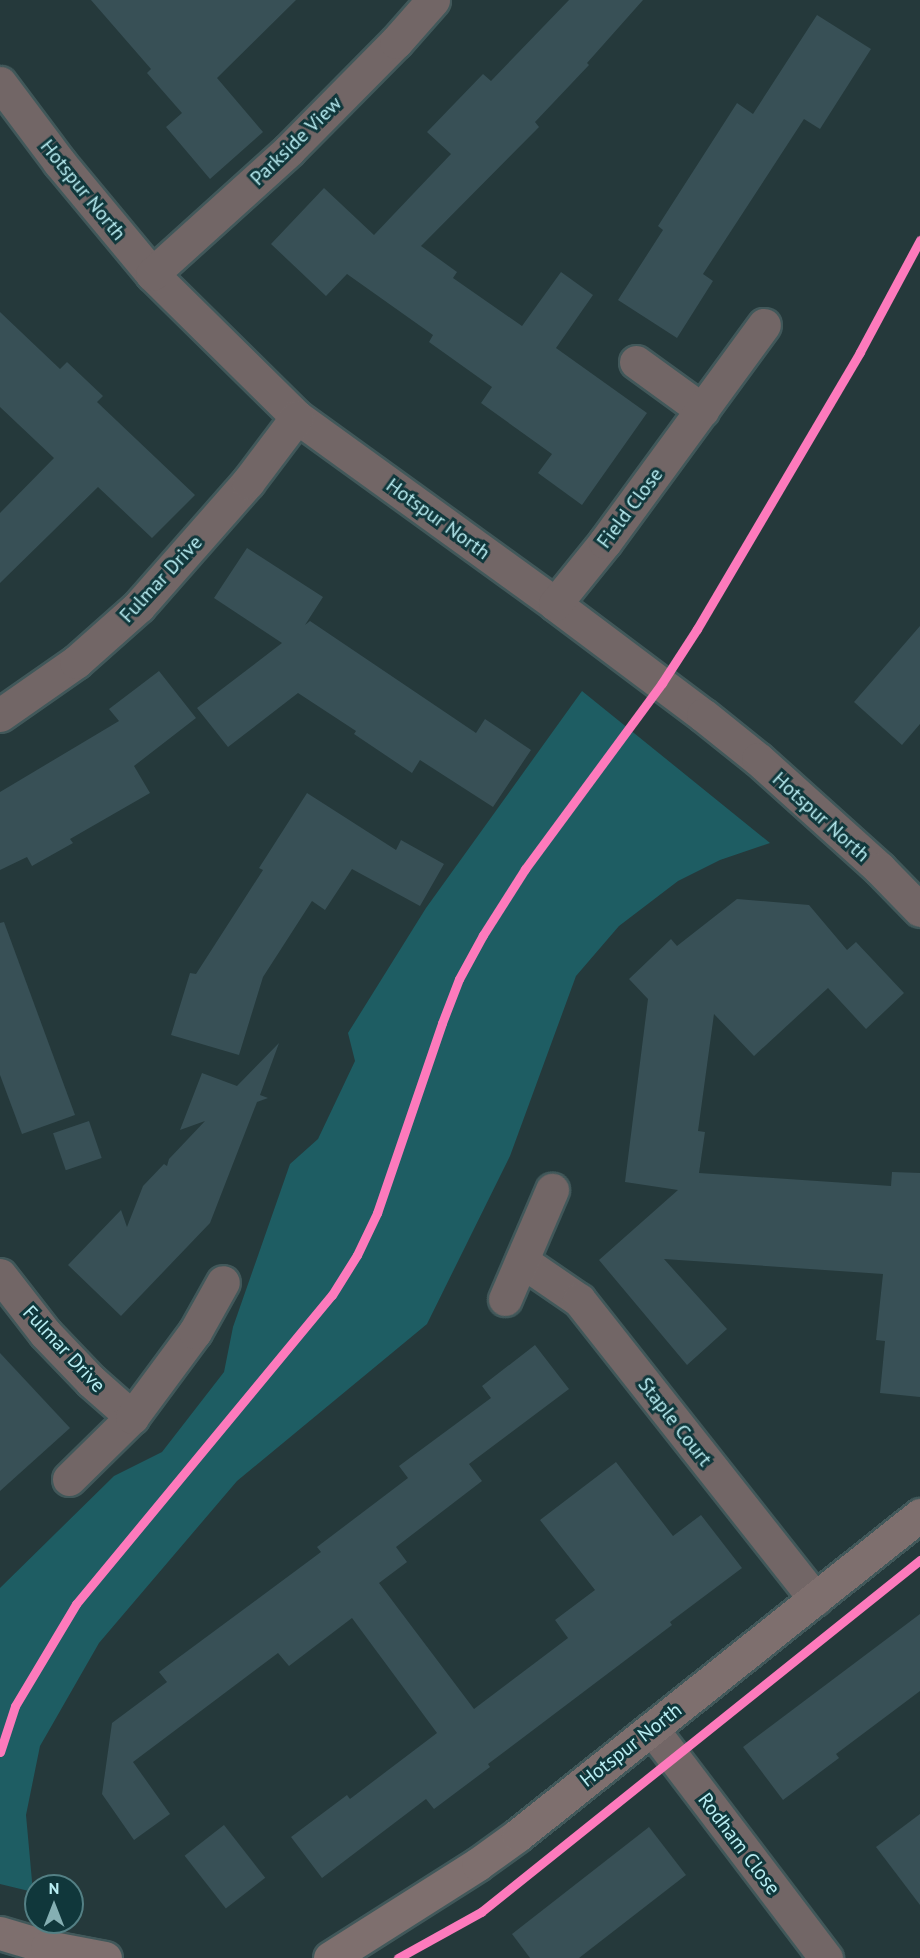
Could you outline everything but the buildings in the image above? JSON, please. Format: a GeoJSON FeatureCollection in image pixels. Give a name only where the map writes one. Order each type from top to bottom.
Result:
{"type":"FeatureCollection","features":[{"type":"Feature","properties":{"kind":"street","name":"Parkside View"},"geometry":{"type":"LineString","coordinates":[[152,274],[289,150],[396,42],[433,0]]}},
{"type":"Feature","properties":{"kind":"street","name":"Hotspur North"},"geometry":{"type":"LineString","coordinates":[[0,82],[59,162],[152,274],[297,417],[662,683],[758,759],[880,869],[920,910]]}},
{"type":"Feature","properties":{"kind":"street","name":"Field Close"},"geometry":{"type":"LineString","coordinates":[[555,604],[605,542],[764,325]]}},
{"type":"Feature","properties":{"kind":"street"},"geometry":{"type":"LineString","coordinates":[[636,363],[702,410]]}},
{"type":"Feature","properties":{"kind":"street","name":"Fulmar Drive"},"geometry":{"type":"LineString","coordinates":[[0,715],[76,662],[139,606],[248,482],[297,417]]}},
{"type":"Feature","properties":{"kind":"street"},"geometry":{"type":"LineString","coordinates":[[505,1299],[552,1190]]}},
{"type":"Feature","properties":{"kind":"street","name":"Staple Court"},"geometry":{"type":"LineString","coordinates":[[522,1261],[579,1300],[815,1599]]}},
{"type":"Feature","properties":{"kind":"street","name":"Fulmar Drive"},"geometry":{"type":"LineString","coordinates":[[0,1275],[45,1333],[91,1381],[132,1417]]}},
{"type":"Feature","properties":{"kind":"street"},"geometry":{"type":"LineString","coordinates":[[69,1479],[132,1417],[195,1332],[223,1282]]}},
{"type":"Feature","properties":{"kind":"street","name":"Hotspur North"},"geometry":{"type":"LineString","coordinates":[[330,1958],[478,1864],[920,1515]]}},
{"type":"Feature","properties":{"kind":"street","name":"Rodham Close"},"geometry":{"type":"LineString","coordinates":[[651,1729],[826,1958]]}},
{"type":"Feature","properties":{"kind":"street"},"geometry":{"type":"LineString","coordinates":[[0,1933],[47,1947],[105,1958]]}},
{"type":"Feature","properties":{"kind":"shaded area"},"geometry":{"type":"Polygon","coordinates":[[[582,691],[770,843],[720,860],[678,881],[619,926],[576,976],[510,1156],[427,1324],[237,1481],[99,1643],[40,1746],[26,1815],[31,1874],[24,1874],[24,1890],[0,1884],[0,1588],[114,1476],[162,1452],[224,1372],[233,1327],[290,1164],[318,1139],[355,1061],[348,1033],[426,908],[582,691]]]}},
{"type":"Feature","properties":{"kind":"cycle path"},"geometry":{"type":"LineString","coordinates":[[0,1752],[15,1706],[76,1604],[332,1295],[357,1255],[377,1213],[459,979],[483,935],[525,869],[662,683],[697,629],[860,352],[920,240]]}},
{"type":"Feature","properties":{"kind":"cycle path"},"geometry":{"type":"LineString","coordinates":[[398,1958],[481,1912],[920,1560]]}}]}
